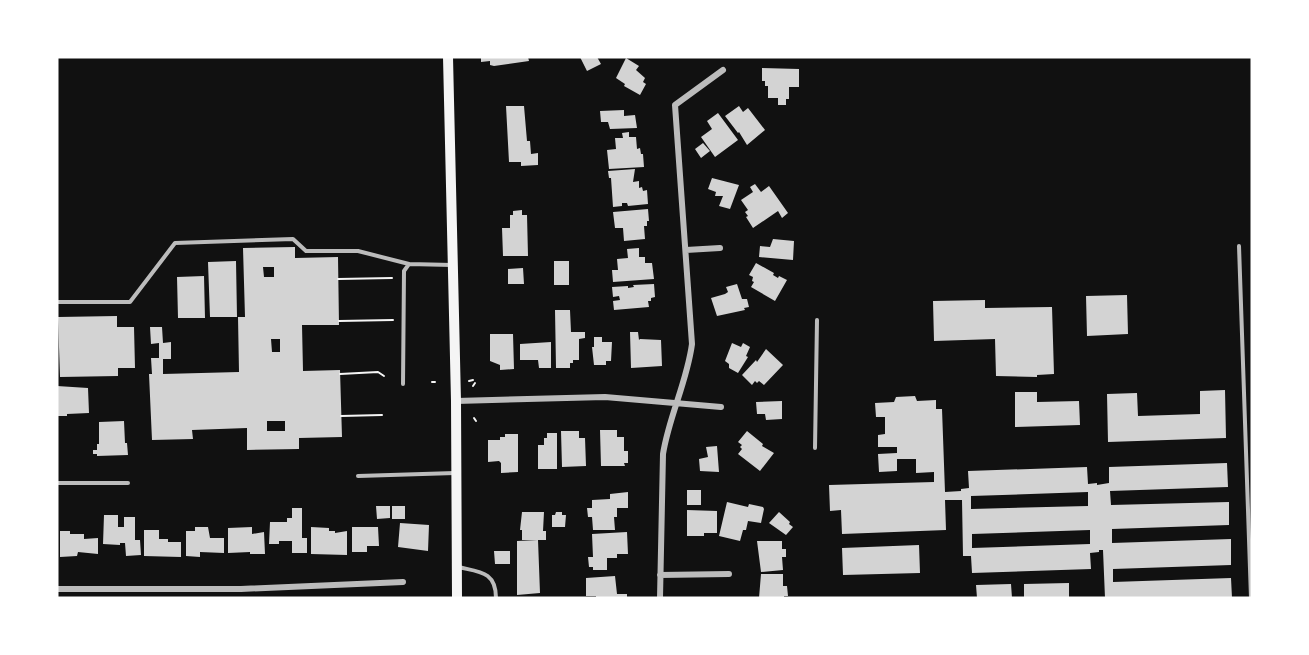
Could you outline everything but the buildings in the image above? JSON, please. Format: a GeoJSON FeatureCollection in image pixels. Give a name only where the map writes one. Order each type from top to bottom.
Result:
{"type":"FeatureCollection","features":[{"type":"Feature","properties":{"kind":"main road"},"geometry":{"type":"LineString","coordinates":[[448,57],[456,401],[457,598]]}},
{"type":"Feature","properties":{"kind":"street"},"geometry":{"type":"LineString","coordinates":[[660,598],[663,454],[667,431],[687,373],[692,344],[675,105],[723,70]]}},
{"type":"Feature","properties":{"kind":"street"},"geometry":{"type":"LineString","coordinates":[[686,250],[720,248]]}},
{"type":"Feature","properties":{"kind":"street"},"geometry":{"type":"LineString","coordinates":[[456,401],[605,397],[721,407]]}},
{"type":"Feature","properties":{"kind":"street"},"geometry":{"type":"LineString","coordinates":[[660,574],[729,574]]}},
{"type":"Feature","properties":{"kind":"street"},"geometry":{"type":"LineString","coordinates":[[57,590],[241,589],[403,582]]}},
{"type":"Feature","properties":{"kind":"street"},"geometry":{"type":"LineString","coordinates":[[241,589],[241,598]]}},
{"type":"Feature","properties":{"kind":"lane"},"geometry":{"type":"LineString","coordinates":[[57,302],[130,302],[175,243],[293,239],[306,251],[358,251],[409,264],[453,266]]}},
{"type":"Feature","properties":{"kind":"lane"},"geometry":{"type":"LineString","coordinates":[[1239,246],[1251,598]]}},
{"type":"Feature","properties":{"kind":"lane"},"geometry":{"type":"LineString","coordinates":[[403,384],[404,271],[409,264]]}},
{"type":"Feature","properties":{"kind":"lane"},"geometry":{"type":"LineString","coordinates":[[815,448],[817,320]]}},
{"type":"Feature","properties":{"kind":"lane"},"geometry":{"type":"LineString","coordinates":[[358,476],[456,473]]}},
{"type":"Feature","properties":{"kind":"lane"},"geometry":{"type":"LineString","coordinates":[[57,483],[128,483]]}},
{"type":"Feature","properties":{"kind":"lane"},"geometry":{"type":"LineString","coordinates":[[457,567],[488,575],[494,582],[496,598]]}},
{"type":"Feature","properties":{"kind":"path"},"geometry":{"type":"LineString","coordinates":[[338,279],[392,278]]}},
{"type":"Feature","properties":{"kind":"path"},"geometry":{"type":"LineString","coordinates":[[339,321],[393,320]]}},
{"type":"Feature","properties":{"kind":"path"},"geometry":{"type":"LineString","coordinates":[[340,374],[378,372],[384,376]]}},
{"type":"Feature","properties":{"kind":"path"},"geometry":{"type":"LineString","coordinates":[[341,416],[382,415]]}},
{"type":"Feature","properties":{"kind":"path"},"geometry":{"type":"LineString","coordinates":[[474,418],[476,422]]}}]}
